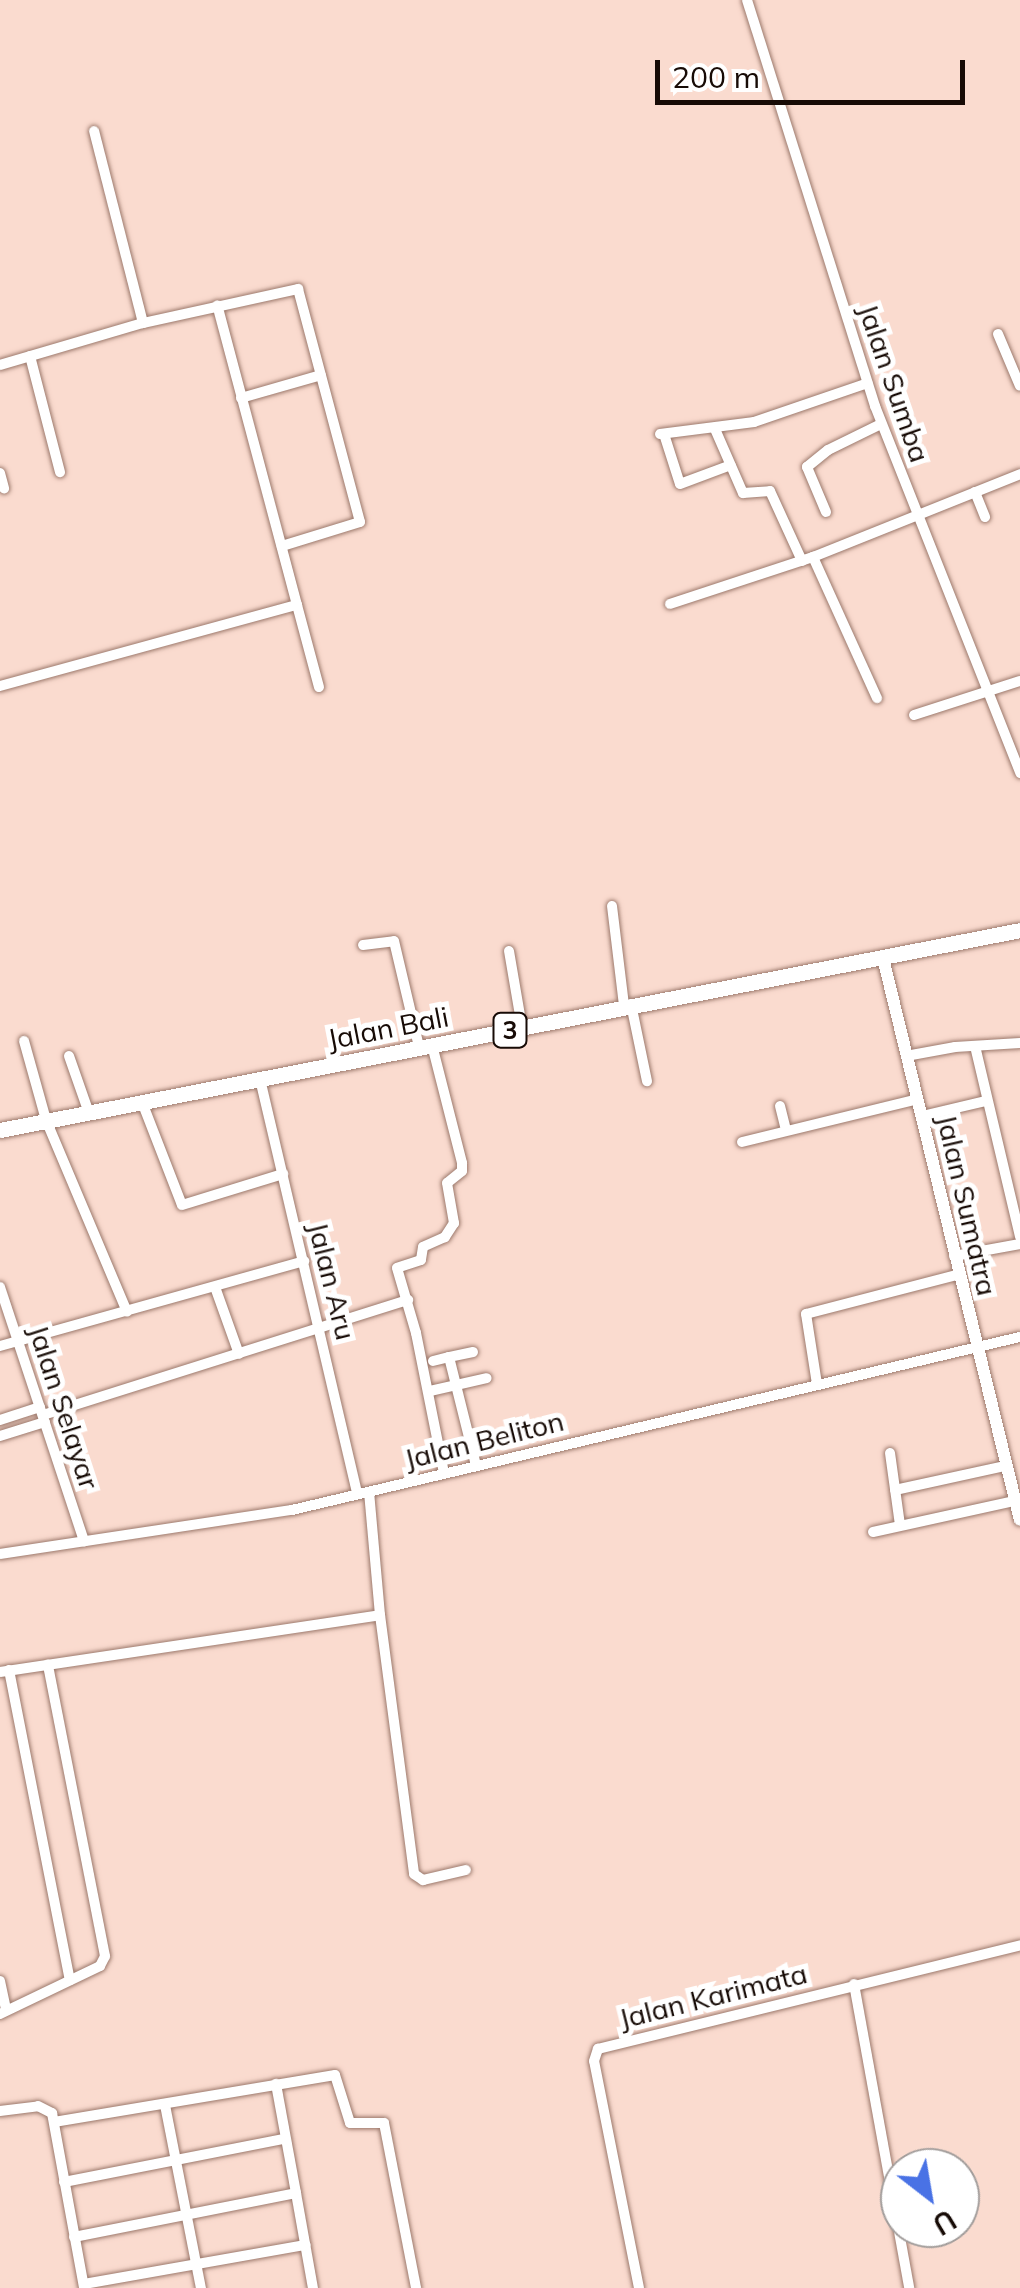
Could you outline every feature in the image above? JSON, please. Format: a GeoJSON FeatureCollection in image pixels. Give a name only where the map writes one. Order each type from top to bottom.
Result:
{"type":"FeatureCollection","features":[{"type":"Feature","properties":{"kind":"highway","name":"Jalan Bali"},"geometry":{"type":"LineString","coordinates":[[0,1130],[1020,930]]}},
{"type":"Feature","properties":{"kind":"main road","name":"Jalan Sumatra"},"geometry":{"type":"LineString","coordinates":[[883,958],[974,1347],[1020,1520]]}},
{"type":"Feature","properties":{"kind":"street","name":"Jalan Sumba"},"geometry":{"type":"LineString","coordinates":[[747,0],[881,424],[992,693],[1020,772]]}},
{"type":"Feature","properties":{"kind":"street"},"geometry":{"type":"LineString","coordinates":[[94,131],[143,322]]}},
{"type":"Feature","properties":{"kind":"street"},"geometry":{"type":"LineString","coordinates":[[0,365],[143,322],[298,289],[360,522],[282,546]]}},
{"type":"Feature","properties":{"kind":"street"},"geometry":{"type":"LineString","coordinates":[[217,305],[319,687]]}},
{"type":"Feature","properties":{"kind":"street"},"geometry":{"type":"LineString","coordinates":[[998,334],[1020,386]]}},
{"type":"Feature","properties":{"kind":"street"},"geometry":{"type":"LineString","coordinates":[[30,356],[60,472]]}},
{"type":"Feature","properties":{"kind":"street"},"geometry":{"type":"LineString","coordinates":[[241,398],[321,375]]}},
{"type":"Feature","properties":{"kind":"street"},"geometry":{"type":"LineString","coordinates":[[731,466],[680,484],[662,434],[754,422],[868,383]]}},
{"type":"Feature","properties":{"kind":"street"},"geometry":{"type":"LineString","coordinates":[[826,512],[808,467],[828,450],[881,424]]}},
{"type":"Feature","properties":{"kind":"street"},"geometry":{"type":"LineString","coordinates":[[715,429],[747,496],[761,488],[770,491],[877,698]]}},
{"type":"Feature","properties":{"kind":"street"},"geometry":{"type":"LineString","coordinates":[[0,473],[4,488]]}},
{"type":"Feature","properties":{"kind":"street"},"geometry":{"type":"LineString","coordinates":[[670,604],[807,559],[1020,474]]}},
{"type":"Feature","properties":{"kind":"street"},"geometry":{"type":"LineString","coordinates":[[975,492],[985,517]]}},
{"type":"Feature","properties":{"kind":"street"},"geometry":{"type":"LineString","coordinates":[[0,686],[297,606]]}},
{"type":"Feature","properties":{"kind":"street"},"geometry":{"type":"LineString","coordinates":[[914,715],[1011,685]]}},
{"type":"Feature","properties":{"kind":"street"},"geometry":{"type":"LineString","coordinates":[[612,906],[628,1004],[647,1081]]}},
{"type":"Feature","properties":{"kind":"street"},"geometry":{"type":"LineString","coordinates":[[363,945],[394,942],[462,1170],[446,1183],[454,1223],[450,1230],[423,1247],[421,1260],[397,1268],[408,1300],[444,1473]]}},
{"type":"Feature","properties":{"kind":"street"},"geometry":{"type":"LineString","coordinates":[[509,950],[522,1028]]}},
{"type":"Feature","properties":{"kind":"street"},"geometry":{"type":"LineString","coordinates":[[24,1041],[46,1120],[127,1312]]}},
{"type":"Feature","properties":{"kind":"street"},"geometry":{"type":"LineString","coordinates":[[906,1056],[1020,1043]]}},
{"type":"Feature","properties":{"kind":"street"},"geometry":{"type":"LineString","coordinates":[[954,1256],[1020,1241],[974,1046]]}},
{"type":"Feature","properties":{"kind":"street"},"geometry":{"type":"LineString","coordinates":[[69,1056],[89,1112]]}},
{"type":"Feature","properties":{"kind":"street"},"geometry":{"type":"LineString","coordinates":[[19,1073],[32,1068]]}},
{"type":"Feature","properties":{"kind":"street","name":"Jalan Aru"},"geometry":{"type":"LineString","coordinates":[[260,1079],[321,1327],[356,1494]]}},
{"type":"Feature","properties":{"kind":"street"},"geometry":{"type":"LineString","coordinates":[[742,1142],[918,1099]]}},
{"type":"Feature","properties":{"kind":"street"},"geometry":{"type":"LineString","coordinates":[[922,1116],[986,1101]]}},
{"type":"Feature","properties":{"kind":"street"},"geometry":{"type":"LineString","coordinates":[[142,1102],[182,1205],[283,1174]]}},
{"type":"Feature","properties":{"kind":"street"},"geometry":{"type":"LineString","coordinates":[[780,1106],[786,1130]]}},
{"type":"Feature","properties":{"kind":"street"},"geometry":{"type":"LineString","coordinates":[[0,1346],[304,1261]]}},
{"type":"Feature","properties":{"kind":"street"},"geometry":{"type":"LineString","coordinates":[[817,1384],[806,1314],[957,1275]]}},
{"type":"Feature","properties":{"kind":"street","name":"Jalan Selayar"},"geometry":{"type":"LineString","coordinates":[[0,1287],[84,1541]]}},
{"type":"Feature","properties":{"kind":"street"},"geometry":{"type":"LineString","coordinates":[[214,1287],[239,1354]]}},
{"type":"Feature","properties":{"kind":"street"},"geometry":{"type":"LineString","coordinates":[[0,1420],[43,1414],[408,1300]]}},
{"type":"Feature","properties":{"kind":"street","name":"Jalan Beliton"},"geometry":{"type":"LineString","coordinates":[[0,1554],[292,1510],[1020,1336]]}},
{"type":"Feature","properties":{"kind":"street"},"geometry":{"type":"LineString","coordinates":[[434,1361],[473,1352]]}},
{"type":"Feature","properties":{"kind":"street"},"geometry":{"type":"LineString","coordinates":[[449,1357],[476,1465]]}},
{"type":"Feature","properties":{"kind":"street"},"geometry":{"type":"LineString","coordinates":[[430,1391],[488,1378]]}},
{"type":"Feature","properties":{"kind":"street"},"geometry":{"type":"LineString","coordinates":[[0,1436],[43,1414]]}},
{"type":"Feature","properties":{"kind":"street"},"geometry":{"type":"LineString","coordinates":[[890,1453],[900,1525]]}},
{"type":"Feature","properties":{"kind":"street"},"geometry":{"type":"LineString","coordinates":[[895,1490],[1005,1466]]}},
{"type":"Feature","properties":{"kind":"street"},"geometry":{"type":"LineString","coordinates":[[369,1492],[380,1615],[414,1874],[420,1880],[466,1870]]}},
{"type":"Feature","properties":{"kind":"street"},"geometry":{"type":"LineString","coordinates":[[873,1532],[1014,1502]]}},
{"type":"Feature","properties":{"kind":"street"},"geometry":{"type":"LineString","coordinates":[[70,1980],[5,1671],[380,1615]]}},
{"type":"Feature","properties":{"kind":"street"},"geometry":{"type":"LineString","coordinates":[[0,1981],[3,2012],[100,1966],[105,1952],[48,1665]]}},
{"type":"Feature","properties":{"kind":"street","name":"Jalan Karimata"},"geometry":{"type":"LineString","coordinates":[[639,2288],[594,2061],[596,2051],[1020,1945]]}},
{"type":"Feature","properties":{"kind":"street"},"geometry":{"type":"LineString","coordinates":[[854,1984],[910,2288]]}},
{"type":"Feature","properties":{"kind":"street"},"geometry":{"type":"LineString","coordinates":[[54,2122],[335,2074],[350,2123],[384,2123],[416,2288]]}},
{"type":"Feature","properties":{"kind":"street"},"geometry":{"type":"LineString","coordinates":[[276,2084],[313,2288]]}},
{"type":"Feature","properties":{"kind":"street"},"geometry":{"type":"LineString","coordinates":[[165,2105],[201,2288]]}},
{"type":"Feature","properties":{"kind":"street"},"geometry":{"type":"LineString","coordinates":[[0,2111],[46,2107],[54,2122],[84,2286],[306,2245]]}},
{"type":"Feature","properties":{"kind":"street"},"geometry":{"type":"LineString","coordinates":[[64,2182],[284,2139]]}},
{"type":"Feature","properties":{"kind":"street"},"geometry":{"type":"LineString","coordinates":[[74,2237],[296,2193]]}}]}
